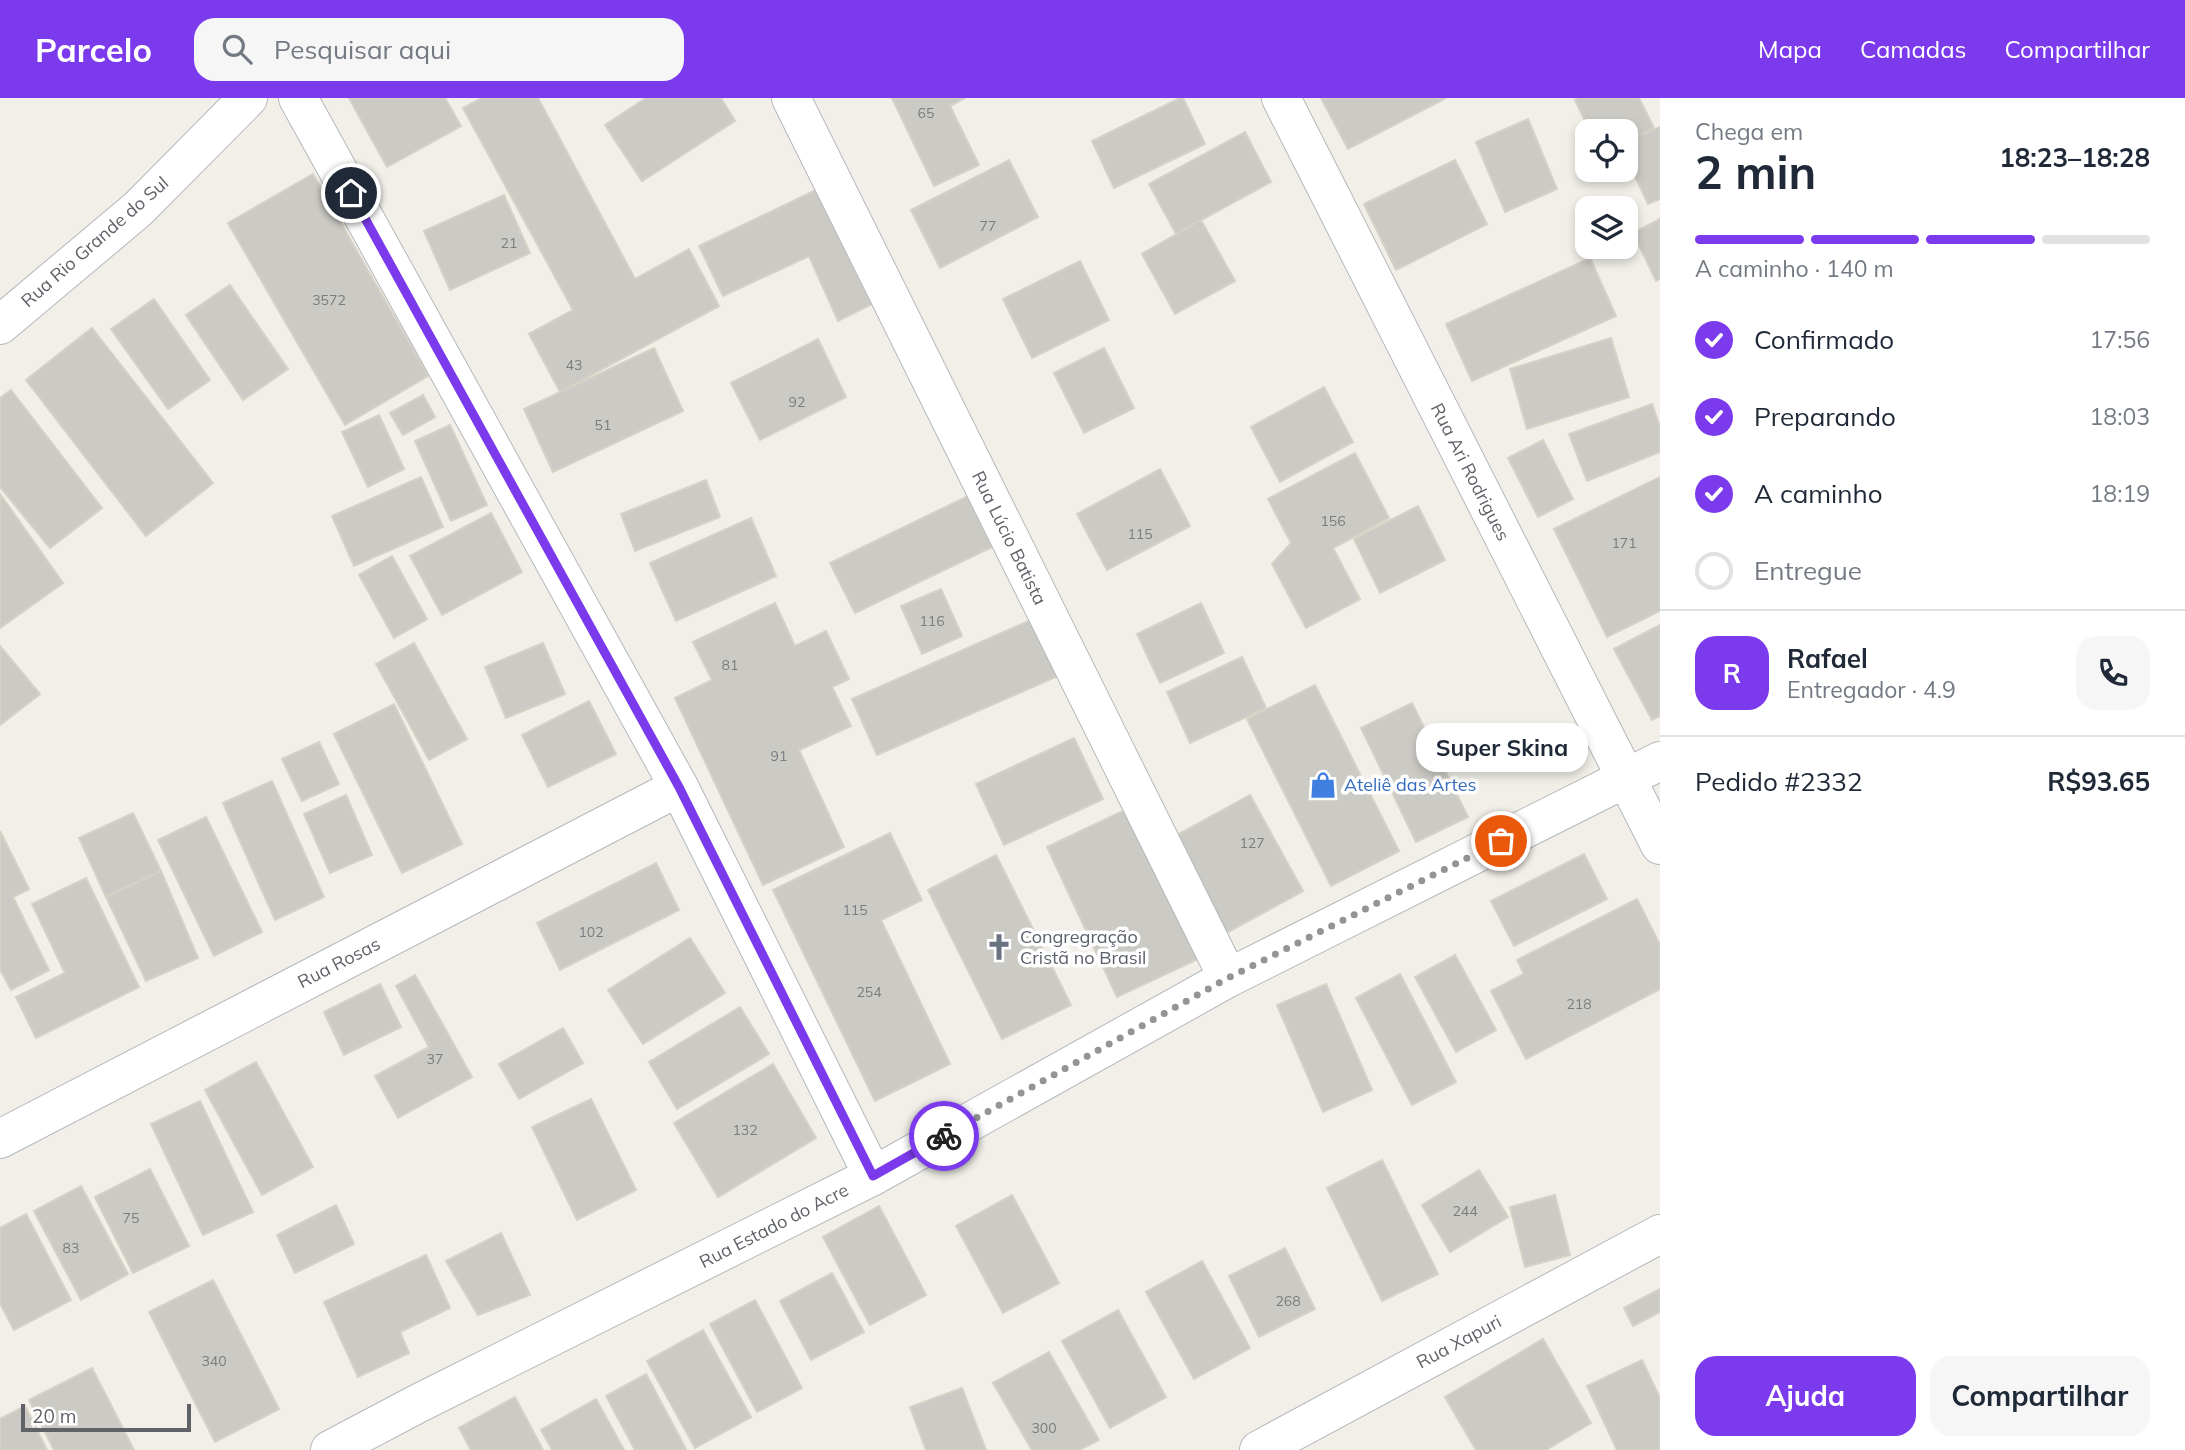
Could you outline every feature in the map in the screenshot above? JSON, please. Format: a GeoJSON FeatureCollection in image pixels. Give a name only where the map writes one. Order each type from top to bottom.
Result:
{"type":"FeatureCollection","features":[{"type":"Feature","properties":{"kind":"street","name":"Rua Rio Grande do Sul"},"geometry":{"type":"LineString","coordinates":[[0,325],[138,209],[248,98]]}},
{"type":"Feature","properties":{"kind":"street"},"geometry":{"type":"LineString","coordinates":[[298,98],[679,787],[873,1176]]}},
{"type":"Feature","properties":{"kind":"street","name":"Rua Lúcio Batista"},"geometry":{"type":"LineString","coordinates":[[791,98],[1228,978]]}},
{"type":"Feature","properties":{"kind":"street","name":"Rua Ari Rodrigues"},"geometry":{"type":"LineString","coordinates":[[1281,98],[1660,845]]}},
{"type":"Feature","properties":{"kind":"street","name":"Rua Estado do Acre"},"geometry":{"type":"LineString","coordinates":[[330,1450],[873,1176],[1228,978],[1660,761]]}},
{"type":"Feature","properties":{"kind":"street","name":"Rua Rosas"},"geometry":{"type":"LineString","coordinates":[[0,1139],[679,787]]}},
{"type":"Feature","properties":{"kind":"street","name":"Rua Xapuri"},"geometry":{"type":"LineString","coordinates":[[1259,1450],[1660,1234]]}},
{"type":"Feature","properties":{"kind":"building"},"geometry":{"type":"Polygon","coordinates":[[[349,98],[445,98],[461,126],[387,167],[349,98]]]}},
{"type":"Feature","properties":{"kind":"building"},"geometry":{"type":"Polygon","coordinates":[[[482,98],[538,98],[635,279],[689,249],[719,306],[560,392],[529,334],[573,310],[463,108],[482,98]]]}},
{"type":"Feature","properties":{"kind":"building"},"geometry":{"type":"Polygon","coordinates":[[[646,98],[721,98],[735,121],[642,181],[605,125],[646,98]]]}},
{"type":"Feature","properties":{"kind":"building"},"geometry":{"type":"Polygon","coordinates":[[[892,98],[965,98],[950,106],[979,165],[934,186],[892,98]]]}},
{"type":"Feature","properties":{"kind":"building"},"geometry":{"type":"Polygon","coordinates":[[[1183,98],[1205,144],[1114,188],[1092,141],[1183,98]]]}},
{"type":"Feature","properties":{"kind":"building"},"geometry":{"type":"Polygon","coordinates":[[[1321,98],[1446,98],[1348,149],[1321,98]]]}},
{"type":"Feature","properties":{"kind":"building"},"geometry":{"type":"Polygon","coordinates":[[[1639,98],[1654,128],[1638,136],[1638,119],[1584,119],[1575,100],[1639,98]]]}},
{"type":"Feature","properties":{"kind":"building"},"geometry":{"type":"Polygon","coordinates":[[[1528,119],[1557,189],[1505,212],[1476,142],[1528,119]]]}},
{"type":"Feature","properties":{"kind":"building"},"geometry":{"type":"Polygon","coordinates":[[[1660,127],[1660,199],[1648,204],[1638,182],[1638,137],[1660,127]]]}},
{"type":"Feature","properties":{"kind":"building"},"geometry":{"type":"Polygon","coordinates":[[[1245,132],[1271,182],[1176,234],[1149,184],[1245,132]]]}},
{"type":"Feature","properties":{"kind":"building"},"geometry":{"type":"Polygon","coordinates":[[[1009,160],[1038,217],[940,268],[911,210],[1009,160]]]}},
{"type":"Feature","properties":{"kind":"building"},"geometry":{"type":"Polygon","coordinates":[[[1455,160],[1487,224],[1396,270],[1364,204],[1455,160]]]}},
{"type":"Feature","properties":{"kind":"building"},"geometry":{"type":"Polygon","coordinates":[[[313,174],[428,376],[345,425],[228,223],[313,174]]]}},
{"type":"Feature","properties":{"kind":"building"},"geometry":{"type":"Polygon","coordinates":[[[818,189],[872,304],[838,321],[809,256],[723,296],[699,246],[818,189]]]}},
{"type":"Feature","properties":{"kind":"building"},"geometry":{"type":"Polygon","coordinates":[[[504,195],[530,253],[450,290],[424,231],[504,195]]]}},
{"type":"Feature","properties":{"kind":"building"},"geometry":{"type":"Polygon","coordinates":[[[1660,219],[1660,279],[1656,281],[1638,243],[1638,230],[1660,219]]]}},
{"type":"Feature","properties":{"kind":"building"},"geometry":{"type":"Polygon","coordinates":[[[1201,220],[1235,281],[1175,314],[1142,254],[1201,220]]]}},
{"type":"Feature","properties":{"kind":"building"},"geometry":{"type":"Polygon","coordinates":[[[1588,259],[1590,259],[1616,316],[1472,381],[1446,324],[1588,259]]]}},
{"type":"Feature","properties":{"kind":"building"},"geometry":{"type":"Polygon","coordinates":[[[1080,261],[1109,320],[1032,358],[1003,299],[1080,261]]]}},
{"type":"Feature","properties":{"kind":"building"},"geometry":{"type":"Polygon","coordinates":[[[230,285],[288,369],[243,400],[186,315],[230,285]]]}},
{"type":"Feature","properties":{"kind":"building"},"geometry":{"type":"Polygon","coordinates":[[[154,299],[210,380],[168,409],[111,329],[154,299]]]}},
{"type":"Feature","properties":{"kind":"building"},"geometry":{"type":"Polygon","coordinates":[[[92,328],[213,483],[146,536],[26,380],[92,328]]]}},
{"type":"Feature","properties":{"kind":"building"},"geometry":{"type":"Polygon","coordinates":[[[1611,338],[1629,397],[1527,429],[1510,369],[1611,338]]]}},
{"type":"Feature","properties":{"kind":"building"},"geometry":{"type":"Polygon","coordinates":[[[818,339],[846,397],[760,440],[731,383],[818,339]]]}},
{"type":"Feature","properties":{"kind":"building"},"geometry":{"type":"Polygon","coordinates":[[[654,348],[683,411],[553,472],[524,409],[654,348]]]}},
{"type":"Feature","properties":{"kind":"building"},"geometry":{"type":"Polygon","coordinates":[[[1104,348],[1134,408],[1084,433],[1054,373],[1104,348]]]}},
{"type":"Feature","properties":{"kind":"building"},"geometry":{"type":"Polygon","coordinates":[[[1324,387],[1353,442],[1280,482],[1251,427],[1324,387]]]}},
{"type":"Feature","properties":{"kind":"building"},"geometry":{"type":"Polygon","coordinates":[[[11,390],[102,508],[50,548],[0,487],[0,398],[11,390]]]}},
{"type":"Feature","properties":{"kind":"building"},"geometry":{"type":"Polygon","coordinates":[[[423,395],[435,417],[403,435],[390,413],[423,395]]]}},
{"type":"Feature","properties":{"kind":"building"},"geometry":{"type":"Polygon","coordinates":[[[1652,404],[1660,427],[1660,452],[1587,481],[1569,434],[1652,404]]]}},
{"type":"Feature","properties":{"kind":"building"},"geometry":{"type":"Polygon","coordinates":[[[379,415],[404,469],[368,487],[342,432],[379,415]]]}},
{"type":"Feature","properties":{"kind":"building"},"geometry":{"type":"Polygon","coordinates":[[[450,425],[487,505],[451,521],[415,441],[450,425]]]}},
{"type":"Feature","properties":{"kind":"building"},"geometry":{"type":"Polygon","coordinates":[[[1543,440],[1573,499],[1538,517],[1508,458],[1543,440]]]}},
{"type":"Feature","properties":{"kind":"building"},"geometry":{"type":"Polygon","coordinates":[[[1355,453],[1389,518],[1333,548],[1360,599],[1306,628],[1272,564],[1291,543],[1268,499],[1355,453]]]}},
{"type":"Feature","properties":{"kind":"building"},"geometry":{"type":"Polygon","coordinates":[[[1160,469],[1190,526],[1107,570],[1077,514],[1160,469]]]}},
{"type":"Feature","properties":{"kind":"building"},"geometry":{"type":"Polygon","coordinates":[[[421,477],[443,527],[354,566],[332,516],[421,477]]]}},
{"type":"Feature","properties":{"kind":"building"},"geometry":{"type":"Polygon","coordinates":[[[1660,477],[1660,611],[1607,637],[1554,529],[1660,477]]]}},
{"type":"Feature","properties":{"kind":"building"},"geometry":{"type":"Polygon","coordinates":[[[706,480],[720,517],[635,551],[621,514],[706,480]]]}},
{"type":"Feature","properties":{"kind":"building"},"geometry":{"type":"Polygon","coordinates":[[[0,494],[63,583],[0,628],[0,494]]]}},
{"type":"Feature","properties":{"kind":"building"},"geometry":{"type":"Polygon","coordinates":[[[968,496],[992,547],[855,613],[830,563],[968,496]]]}},
{"type":"Feature","properties":{"kind":"building"},"geometry":{"type":"Polygon","coordinates":[[[1418,506],[1445,560],[1380,593],[1354,539],[1418,506]]]}},
{"type":"Feature","properties":{"kind":"building"},"geometry":{"type":"Polygon","coordinates":[[[491,513],[522,572],[442,615],[410,556],[491,513]]]}},
{"type":"Feature","properties":{"kind":"building"},"geometry":{"type":"Polygon","coordinates":[[[751,518],[776,576],[676,621],[650,563],[751,518]]]}},
{"type":"Feature","properties":{"kind":"building"},"geometry":{"type":"Polygon","coordinates":[[[392,556],[427,619],[394,638],[359,575],[392,556]]]}},
{"type":"Feature","properties":{"kind":"building"},"geometry":{"type":"Polygon","coordinates":[[[941,589],[962,636],[922,654],[901,606],[941,589]]]}},
{"type":"Feature","properties":{"kind":"building"},"geometry":{"type":"Polygon","coordinates":[[[775,603],[795,646],[826,631],[849,679],[832,687],[851,726],[799,750],[844,847],[763,885],[675,698],[712,680],[693,642],[775,603]]]}},
{"type":"Feature","properties":{"kind":"building"},"geometry":{"type":"Polygon","coordinates":[[[1201,603],[1224,653],[1160,683],[1137,634],[1201,603]]]}},
{"type":"Feature","properties":{"kind":"building"},"geometry":{"type":"Polygon","coordinates":[[[1033,619],[1058,676],[877,755],[852,699],[1033,619]]]}},
{"type":"Feature","properties":{"kind":"building"},"geometry":{"type":"Polygon","coordinates":[[[1660,625],[1660,716],[1652,720],[1614,649],[1660,625]]]}},
{"type":"Feature","properties":{"kind":"building"},"geometry":{"type":"Polygon","coordinates":[[[414,643],[467,739],[429,760],[376,664],[414,643]]]}},
{"type":"Feature","properties":{"kind":"building"},"geometry":{"type":"Polygon","coordinates":[[[543,643],[565,694],[506,718],[485,667],[543,643]]]}},
{"type":"Feature","properties":{"kind":"building"},"geometry":{"type":"Polygon","coordinates":[[[0,646],[40,694],[0,725],[0,646]]]}},
{"type":"Feature","properties":{"kind":"building"},"geometry":{"type":"Polygon","coordinates":[[[1242,657],[1266,708],[1190,743],[1167,692],[1242,657]]]}},
{"type":"Feature","properties":{"kind":"building","name":"Ateliê das Artes"},"geometry":{"type":"Polygon","coordinates":[[[1315,685],[1399,851],[1331,886],[1247,719],[1315,685]]]}},
{"type":"Feature","properties":{"kind":"building"},"geometry":{"type":"Polygon","coordinates":[[[589,701],[616,754],[548,787],[522,735],[589,701]]]}},
{"type":"Feature","properties":{"kind":"building"},"geometry":{"type":"Polygon","coordinates":[[[1412,703],[1468,817],[1416,842],[1361,728],[1412,703]]]}},
{"type":"Feature","properties":{"kind":"building"},"geometry":{"type":"Polygon","coordinates":[[[394,704],[462,844],[402,873],[334,734],[394,704]]]}},
{"type":"Feature","properties":{"kind":"building"},"geometry":{"type":"Polygon","coordinates":[[[1074,738],[1103,799],[1004,845],[976,784],[1074,738]]]}},
{"type":"Feature","properties":{"kind":"building"},"geometry":{"type":"Polygon","coordinates":[[[319,742],[339,784],[302,801],[282,759],[319,742]]]}},
{"type":"Feature","properties":{"kind":"building"},"geometry":{"type":"Polygon","coordinates":[[[272,781],[324,897],[275,920],[223,803],[272,781]]]}},
{"type":"Feature","properties":{"kind":"building"},"geometry":{"type":"Polygon","coordinates":[[[346,795],[372,855],[330,873],[304,814],[346,795]]]}},
{"type":"Feature","properties":{"kind":"building"},"geometry":{"type":"Polygon","coordinates":[[[1250,795],[1303,891],[1221,936],[1168,840],[1250,795]]]}},
{"type":"Feature","properties":{"kind":"building"},"geometry":{"type":"Polygon","coordinates":[[[1129,808],[1200,958],[1117,997],[1047,847],[1129,808]]]}},
{"type":"Feature","properties":{"kind":"building"},"geometry":{"type":"Polygon","coordinates":[[[133,813],[161,871],[106,897],[79,838],[133,813]]]}},
{"type":"Feature","properties":{"kind":"building"},"geometry":{"type":"Polygon","coordinates":[[[206,817],[262,932],[214,956],[158,840],[206,817]]]}},
{"type":"Feature","properties":{"kind":"building"},"geometry":{"type":"Polygon","coordinates":[[[0,831],[29,889],[13,897],[49,970],[11,990],[0,969],[0,831]]]}},
{"type":"Feature","properties":{"kind":"building"},"geometry":{"type":"Polygon","coordinates":[[[890,833],[922,900],[881,920],[950,1064],[875,1101],[773,890],[890,833]]]}},
{"type":"Feature","properties":{"kind":"building"},"geometry":{"type":"Polygon","coordinates":[[[1584,854],[1607,899],[1514,946],[1491,901],[1584,854]]]}},
{"type":"Feature","properties":{"kind":"building","name":"Congregração Cristã no Brasil"},"geometry":{"type":"Polygon","coordinates":[[[996,855],[1071,1005],[1002,1039],[928,890],[996,855]]]}},
{"type":"Feature","properties":{"kind":"building"},"geometry":{"type":"Polygon","coordinates":[[[656,863],[679,910],[560,970],[537,923],[656,863]]]}},
{"type":"Feature","properties":{"kind":"building"},"geometry":{"type":"Polygon","coordinates":[[[161,871],[198,958],[146,981],[106,897],[161,871]]]}},
{"type":"Feature","properties":{"kind":"building"},"geometry":{"type":"Polygon","coordinates":[[[86,878],[139,987],[36,1038],[16,997],[65,973],[32,904],[86,878]]]}},
{"type":"Feature","properties":{"kind":"building"},"geometry":{"type":"Polygon","coordinates":[[[1637,899],[1660,945],[1660,989],[1526,1059],[1491,991],[1524,974],[1517,960],[1637,899]]]}},
{"type":"Feature","properties":{"kind":"building"},"geometry":{"type":"Polygon","coordinates":[[[690,938],[725,993],[643,1044],[608,990],[690,938]]]}},
{"type":"Feature","properties":{"kind":"building"},"geometry":{"type":"Polygon","coordinates":[[[1455,955],[1496,1030],[1456,1052],[1415,977],[1455,955]]]}},
{"type":"Feature","properties":{"kind":"building"},"geometry":{"type":"Polygon","coordinates":[[[1400,974],[1456,1082],[1412,1105],[1356,998],[1400,974]]]}},
{"type":"Feature","properties":{"kind":"building"},"geometry":{"type":"Polygon","coordinates":[[[415,975],[472,1077],[398,1118],[375,1076],[429,1047],[396,986],[415,975]]]}},
{"type":"Feature","properties":{"kind":"building"},"geometry":{"type":"Polygon","coordinates":[[[380,984],[401,1027],[344,1055],[324,1012],[380,984]]]}},
{"type":"Feature","properties":{"kind":"building"},"geometry":{"type":"Polygon","coordinates":[[[1326,984],[1372,1090],[1323,1112],[1277,1005],[1326,984]]]}},
{"type":"Feature","properties":{"kind":"building"},"geometry":{"type":"Polygon","coordinates":[[[740,1007],[769,1054],[677,1109],[649,1062],[740,1007]]]}},
{"type":"Feature","properties":{"kind":"building"},"geometry":{"type":"Polygon","coordinates":[[[563,1028],[583,1063],[519,1099],[499,1064],[563,1028]]]}},
{"type":"Feature","properties":{"kind":"building"},"geometry":{"type":"Polygon","coordinates":[[[256,1062],[313,1167],[262,1195],[205,1090],[256,1062]]]}},
{"type":"Feature","properties":{"kind":"building"},"geometry":{"type":"Polygon","coordinates":[[[773,1064],[816,1138],[718,1197],[674,1123],[773,1064]]]}},
{"type":"Feature","properties":{"kind":"building"},"geometry":{"type":"Polygon","coordinates":[[[591,1099],[636,1190],[577,1220],[532,1127],[591,1099]]]}},
{"type":"Feature","properties":{"kind":"building"},"geometry":{"type":"Polygon","coordinates":[[[200,1101],[253,1212],[203,1235],[151,1124],[200,1101]]]}},
{"type":"Feature","properties":{"kind":"building"},"geometry":{"type":"Polygon","coordinates":[[[1382,1160],[1438,1274],[1382,1301],[1327,1188],[1382,1160]]]}},
{"type":"Feature","properties":{"kind":"building"},"geometry":{"type":"Polygon","coordinates":[[[150,1169],[189,1246],[133,1273],[95,1197],[150,1169]]]}},
{"type":"Feature","properties":{"kind":"building"},"geometry":{"type":"Polygon","coordinates":[[[1479,1170],[1508,1217],[1450,1252],[1422,1205],[1479,1170]]]}},
{"type":"Feature","properties":{"kind":"building"},"geometry":{"type":"Polygon","coordinates":[[[81,1186],[128,1274],[81,1300],[34,1211],[81,1186]]]}},
{"type":"Feature","properties":{"kind":"building"},"geometry":{"type":"Polygon","coordinates":[[[1012,1195],[1059,1283],[1003,1313],[956,1226],[1012,1195]]]}},
{"type":"Feature","properties":{"kind":"building"},"geometry":{"type":"Polygon","coordinates":[[[1555,1195],[1570,1255],[1525,1267],[1510,1207],[1555,1195]]]}},
{"type":"Feature","properties":{"kind":"building"},"geometry":{"type":"Polygon","coordinates":[[[336,1205],[354,1244],[295,1273],[277,1235],[336,1205]]]}},
{"type":"Feature","properties":{"kind":"building"},"geometry":{"type":"Polygon","coordinates":[[[879,1206],[926,1295],[870,1325],[823,1237],[879,1206]]]}},
{"type":"Feature","properties":{"kind":"building"},"geometry":{"type":"Polygon","coordinates":[[[26,1214],[71,1300],[14,1330],[0,1303],[0,1228],[26,1214]]]}},
{"type":"Feature","properties":{"kind":"building"},"geometry":{"type":"Polygon","coordinates":[[[501,1233],[530,1295],[478,1315],[446,1261],[501,1233]]]}},
{"type":"Feature","properties":{"kind":"building"},"geometry":{"type":"Polygon","coordinates":[[[1285,1248],[1315,1309],[1259,1337],[1229,1276],[1285,1248]]]}},
{"type":"Feature","properties":{"kind":"building"},"geometry":{"type":"Polygon","coordinates":[[[426,1255],[450,1308],[400,1332],[409,1353],[358,1377],[324,1302],[426,1255]]]}},
{"type":"Feature","properties":{"kind":"building"},"geometry":{"type":"Polygon","coordinates":[[[1202,1261],[1250,1348],[1194,1379],[1146,1292],[1202,1261]]]}},
{"type":"Feature","properties":{"kind":"building"},"geometry":{"type":"Polygon","coordinates":[[[832,1273],[864,1332],[811,1360],[780,1301],[832,1273]]]}},
{"type":"Feature","properties":{"kind":"building"},"geometry":{"type":"Polygon","coordinates":[[[213,1280],[279,1409],[215,1442],[149,1312],[213,1280]]]}},
{"type":"Feature","properties":{"kind":"building"},"geometry":{"type":"Polygon","coordinates":[[[1660,1289],[1660,1312],[1633,1326],[1624,1308],[1660,1289]]]}},
{"type":"Feature","properties":{"kind":"building"},"geometry":{"type":"Polygon","coordinates":[[[755,1300],[802,1388],[757,1412],[710,1324],[755,1300]]]}},
{"type":"Feature","properties":{"kind":"building"},"geometry":{"type":"Polygon","coordinates":[[[1118,1310],[1166,1397],[1110,1428],[1062,1341],[1118,1310]]]}},
{"type":"Feature","properties":{"kind":"building"},"geometry":{"type":"Polygon","coordinates":[[[703,1330],[751,1417],[695,1448],[647,1361],[703,1330]]]}},
{"type":"Feature","properties":{"kind":"building"},"geometry":{"type":"Polygon","coordinates":[[[1543,1339],[1591,1423],[1546,1450],[1476,1450],[1445,1397],[1543,1339]]]}},
{"type":"Feature","properties":{"kind":"building"},"geometry":{"type":"Polygon","coordinates":[[[1049,1352],[1099,1440],[1079,1450],[1032,1450],[993,1383],[1049,1352]]]}},
{"type":"Feature","properties":{"kind":"building"},"geometry":{"type":"Polygon","coordinates":[[[1642,1360],[1660,1398],[1660,1450],[1617,1450],[1587,1386],[1642,1360]]]}},
{"type":"Feature","properties":{"kind":"building"},"geometry":{"type":"Polygon","coordinates":[[[92,1368],[134,1450],[54,1450],[29,1400],[92,1368]]]}},
{"type":"Feature","properties":{"kind":"building"},"geometry":{"type":"Polygon","coordinates":[[[646,1374],[686,1449],[635,1450],[606,1396],[646,1374]]]}},
{"type":"Feature","properties":{"kind":"building"},"geometry":{"type":"Polygon","coordinates":[[[962,1388],[986,1450],[926,1450],[910,1407],[962,1388]]]}},
{"type":"Feature","properties":{"kind":"building"},"geometry":{"type":"Polygon","coordinates":[[[515,1397],[543,1450],[471,1450],[459,1428],[515,1397]]]}},
{"type":"Feature","properties":{"kind":"building"},"geometry":{"type":"Polygon","coordinates":[[[596,1399],[624,1450],[552,1450],[541,1430],[596,1399]]]}},
{"type":"Feature","properties":{"kind":"building"},"geometry":{"type":"Polygon","coordinates":[[[25,1406],[47,1450],[0,1450],[0,1419],[25,1406]]]}},
{"type":"Feature","properties":{"kind":"way so far"},"geometry":{"type":"LineString","coordinates":[[944,1136],[1228,978],[1501,841]]}},
{"type":"Feature","properties":{"kind":"place","name":"Ateliê das Artes"},"geometry":{"type":"Point","coordinates":[1323,785]}},
{"type":"Feature","properties":{"kind":"place","name":"Super Skina"},"geometry":{"type":"Point","coordinates":[1501,841]}},
{"type":"Feature","properties":{"kind":"place","name":"Congregração Cristã no Brasil"},"geometry":{"type":"Point","coordinates":[999,947]}},
{"type":"Feature","properties":{"kind":"route"},"geometry":{"type":"LineString","coordinates":[[351,193],[679,787],[873,1176],[944,1136]]}}]}
